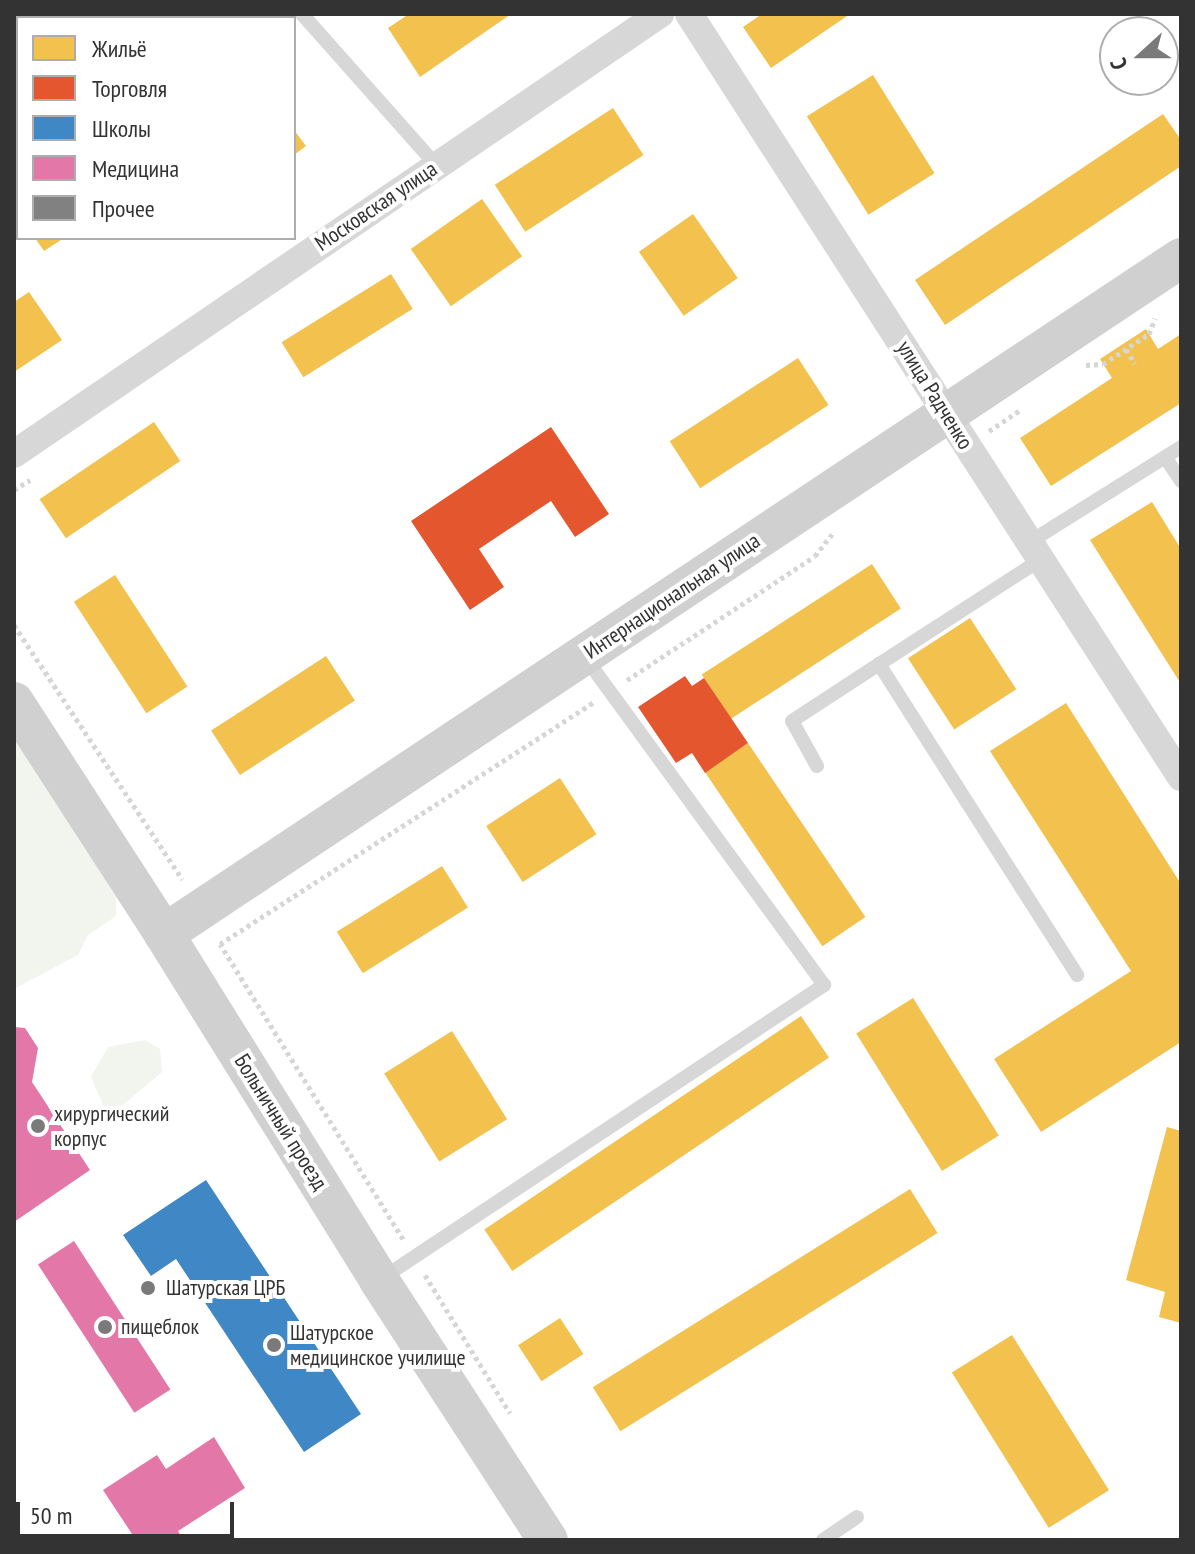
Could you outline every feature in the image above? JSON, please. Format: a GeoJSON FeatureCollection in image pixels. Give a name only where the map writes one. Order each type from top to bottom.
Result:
{"type":"FeatureCollection","features":[{"type":"Feature","properties":{"kind":"street","name":"Московская улица"},"geometry":{"type":"LineString","coordinates":[[14,454],[660,14]]}},
{"type":"Feature","properties":{"kind":"street","name":"улица Радченко"},"geometry":{"type":"LineString","coordinates":[[689,14],[1181,777]]}},
{"type":"Feature","properties":{"kind":"street","name":"Интернациональная улица"},"geometry":{"type":"LineString","coordinates":[[164,934],[1181,258]]}},
{"type":"Feature","properties":{"kind":"street","name":"Больничный проезд"},"geometry":{"type":"LineString","coordinates":[[14,702],[164,934],[379,1280],[548,1540]]}},
{"type":"Feature","properties":{"kind":"lane"},"geometry":{"type":"LineString","coordinates":[[302,14],[436,165]]}},
{"type":"Feature","properties":{"kind":"lane"},"geometry":{"type":"LineString","coordinates":[[817,766],[792,721],[879,664],[1181,447]]}},
{"type":"Feature","properties":{"kind":"lane"},"geometry":{"type":"LineString","coordinates":[[1165,457],[1181,481]]}},
{"type":"Feature","properties":{"kind":"lane"},"geometry":{"type":"LineString","coordinates":[[379,1280],[824,985],[608,693],[584,655]]}},
{"type":"Feature","properties":{"kind":"lane"},"geometry":{"type":"LineString","coordinates":[[879,664],[1077,975]]}},
{"type":"Feature","properties":{"kind":"lane"},"geometry":{"type":"LineString","coordinates":[[823,1540],[857,1517]]}},
{"type":"Feature","properties":{"kind":"path"},"geometry":{"type":"LineString","coordinates":[[1086,365],[1103,364],[1149,334],[1155,318]]}},
{"type":"Feature","properties":{"kind":"path"},"geometry":{"type":"LineString","coordinates":[[1126,349],[1135,364]]}},
{"type":"Feature","properties":{"kind":"path"},"geometry":{"type":"LineString","coordinates":[[514,1419],[220,944],[815,556],[833,532]]}},
{"type":"Feature","properties":{"kind":"path"},"geometry":{"type":"LineString","coordinates":[[14,625],[180,880]]}},
{"type":"Feature","properties":{"kind":"shaded area"},"geometry":{"type":"Polygon","coordinates":[[[14,735],[116,897],[116,916],[88,935],[78,955],[14,989],[14,735]]]}},
{"type":"Feature","properties":{"kind":"shaded area"},"geometry":{"type":"Polygon","coordinates":[[[145,1040],[160,1049],[162,1072],[123,1105],[105,1109],[91,1077],[108,1047],[145,1040]]]}},
{"type":"Feature","properties":{"kind":"building: Жильё"},"geometry":{"type":"Polygon","coordinates":[[[409,14],[511,14],[420,77],[388,28],[409,14]]]}},
{"type":"Feature","properties":{"kind":"building: Жильё"},"geometry":{"type":"Polygon","coordinates":[[[762,14],[850,14],[771,68],[743,27],[762,14]]]}},
{"type":"Feature","properties":{"kind":"building: Жильё"},"geometry":{"type":"Polygon","coordinates":[[[873,75],[934,173],[868,215],[807,116],[873,75]]]}},
{"type":"Feature","properties":{"kind":"building: Жильё"},"geometry":{"type":"Polygon","coordinates":[[[613,108],[643,155],[525,232],[495,185],[613,108]]]}},
{"type":"Feature","properties":{"kind":"building: Жильё"},"geometry":{"type":"Polygon","coordinates":[[[1163,114],[1181,140],[1181,166],[945,325],[915,280],[1163,114]]]}},
{"type":"Feature","properties":{"kind":"building: Жильё"},"geometry":{"type":"Polygon","coordinates":[[[296,133],[306,146],[296,154],[296,133]]]}},
{"type":"Feature","properties":{"kind":"building: Жильё"},"geometry":{"type":"Polygon","coordinates":[[[482,199],[522,256],[451,306],[411,249],[482,199]]]}},
{"type":"Feature","properties":{"kind":"building: Жильё"},"geometry":{"type":"Polygon","coordinates":[[[693,214],[738,278],[684,316],[639,252],[693,214]]]}},
{"type":"Feature","properties":{"kind":"building: Жильё"},"geometry":{"type":"Polygon","coordinates":[[[36,240],[61,240],[44,251],[36,240]]]}},
{"type":"Feature","properties":{"kind":"building: Жильё"},"geometry":{"type":"Polygon","coordinates":[[[391,274],[413,309],[303,377],[282,342],[391,274]]]}},
{"type":"Feature","properties":{"kind":"building: Жильё"},"geometry":{"type":"Polygon","coordinates":[[[29,292],[62,340],[14,372],[14,302],[29,292]]]}},
{"type":"Feature","properties":{"kind":"building: Жильё"},"geometry":{"type":"Polygon","coordinates":[[[1146,329],[1158,349],[1181,334],[1181,403],[1051,486],[1020,438],[1112,378],[1100,359],[1146,329]]]}},
{"type":"Feature","properties":{"kind":"building: Жильё"},"geometry":{"type":"Polygon","coordinates":[[[798,358],[828,405],[700,488],[670,441],[798,358]]]}},
{"type":"Feature","properties":{"kind":"building: Жильё"},"geometry":{"type":"Polygon","coordinates":[[[154,422],[180,461],[66,538],[40,499],[154,422]]]}},
{"type":"Feature","properties":{"kind":"building: Жильё"},"geometry":{"type":"Polygon","coordinates":[[[1152,502],[1181,549],[1181,684],[1090,540],[1152,502]]]}},
{"type":"Feature","properties":{"kind":"building: Жильё"},"geometry":{"type":"Polygon","coordinates":[[[872,564],[901,608],[731,719],[702,675],[872,564]]]}},
{"type":"Feature","properties":{"kind":"building: Жильё"},"geometry":{"type":"Polygon","coordinates":[[[115,575],[187,687],[146,713],[74,602],[115,575]]]}},
{"type":"Feature","properties":{"kind":"building: Жильё"},"geometry":{"type":"Polygon","coordinates":[[[970,618],[1016,689],[954,730],[908,658],[970,618]]]}},
{"type":"Feature","properties":{"kind":"building: Жильё"},"geometry":{"type":"Polygon","coordinates":[[[326,656],[355,700],[240,775],[211,731],[326,656]]]}},
{"type":"Feature","properties":{"kind":"building: Жильё"},"geometry":{"type":"Polygon","coordinates":[[[1066,703],[1181,884],[1181,1042],[1041,1132],[994,1059],[1131,971],[990,751],[1066,703]]]}},
{"type":"Feature","properties":{"kind":"building: Жильё"},"geometry":{"type":"Polygon","coordinates":[[[748,743],[865,917],[822,946],[705,772],[748,743]]]}},
{"type":"Feature","properties":{"kind":"building: Жильё"},"geometry":{"type":"Polygon","coordinates":[[[560,778],[596,834],[523,882],[486,826],[560,778]]]}},
{"type":"Feature","properties":{"kind":"building: Жильё"},"geometry":{"type":"Polygon","coordinates":[[[442,866],[468,908],[363,973],[337,932],[442,866]]]}},
{"type":"Feature","properties":{"kind":"building: Жильё"},"geometry":{"type":"Polygon","coordinates":[[[913,998],[999,1135],[942,1171],[856,1034],[913,998]]]}},
{"type":"Feature","properties":{"kind":"building: Жильё"},"geometry":{"type":"Polygon","coordinates":[[[801,1016],[829,1057],[512,1271],[484,1230],[801,1016]]]}},
{"type":"Feature","properties":{"kind":"building: Жильё"},"geometry":{"type":"Polygon","coordinates":[[[452,1031],[507,1119],[439,1162],[384,1073],[452,1031]]]}},
{"type":"Feature","properties":{"kind":"building: Жильё"},"geometry":{"type":"Polygon","coordinates":[[[1167,1127],[1181,1131],[1181,1323],[1159,1317],[1165,1292],[1126,1280],[1167,1127]]]}},
{"type":"Feature","properties":{"kind":"building: Жильё"},"geometry":{"type":"Polygon","coordinates":[[[910,1189],[938,1233],[620,1431],[593,1387],[910,1189]]]}},
{"type":"Feature","properties":{"kind":"building: Жильё"},"geometry":{"type":"Polygon","coordinates":[[[560,1318],[583,1354],[541,1381],[518,1345],[560,1318]]]}},
{"type":"Feature","properties":{"kind":"building: Жильё"},"geometry":{"type":"Polygon","coordinates":[[[1012,1335],[1109,1490],[1049,1528],[952,1373],[1012,1335]]]}},
{"type":"Feature","properties":{"kind":"building: Торговля"},"geometry":{"type":"Polygon","coordinates":[[[551,427],[609,514],[575,537],[551,501],[479,549],[504,587],[470,610],[411,521],[551,427]]]}},
{"type":"Feature","properties":{"kind":"building: Торговля"},"geometry":{"type":"Polygon","coordinates":[[[685,676],[692,686],[704,678],[748,743],[705,773],[692,753],[676,763],[638,707],[685,676]]]}},
{"type":"Feature","properties":{"kind":"building: Школы","name":"Шатурское медицинское училище"},"geometry":{"type":"Polygon","coordinates":[[[206,1180],[361,1414],[304,1452],[176,1259],[151,1276],[123,1235],[206,1180]]]}},
{"type":"Feature","properties":{"kind":"building: Медицина","name":"хирургический корпус"},"geometry":{"type":"Polygon","coordinates":[[[14,1027],[25,1028],[38,1048],[32,1082],[90,1170],[14,1222],[14,1027]]]}},
{"type":"Feature","properties":{"kind":"building: Медицина","name":"пищеблок"},"geometry":{"type":"Polygon","coordinates":[[[74,1241],[170,1389],[134,1413],[38,1264],[74,1241]]]}},
{"type":"Feature","properties":{"kind":"building: Медицина"},"geometry":{"type":"Polygon","coordinates":[[[214,1437],[245,1488],[178,1531],[182,1538],[188,1535],[191,1540],[136,1540],[103,1490],[157,1455],[166,1469],[214,1437]]]}},
{"type":"Feature","properties":{"kind":"building: Прочее"},"geometry":{"type":"Polygon","coordinates":[[[159,14],[267,14],[267,16],[159,14]]]}},
{"type":"Feature","properties":{"kind":"place","name":"хирургический корпус"},"geometry":{"type":"Point","coordinates":[38,1126]}},
{"type":"Feature","properties":{"kind":"place","name":"Шатурская ЦРБ"},"geometry":{"type":"Point","coordinates":[148,1288]}},
{"type":"Feature","properties":{"kind":"place","name":"пищеблок"},"geometry":{"type":"Point","coordinates":[105,1327]}},
{"type":"Feature","properties":{"kind":"place","name":"Шатурское медицинское училище"},"geometry":{"type":"Point","coordinates":[274,1345]}}]}
